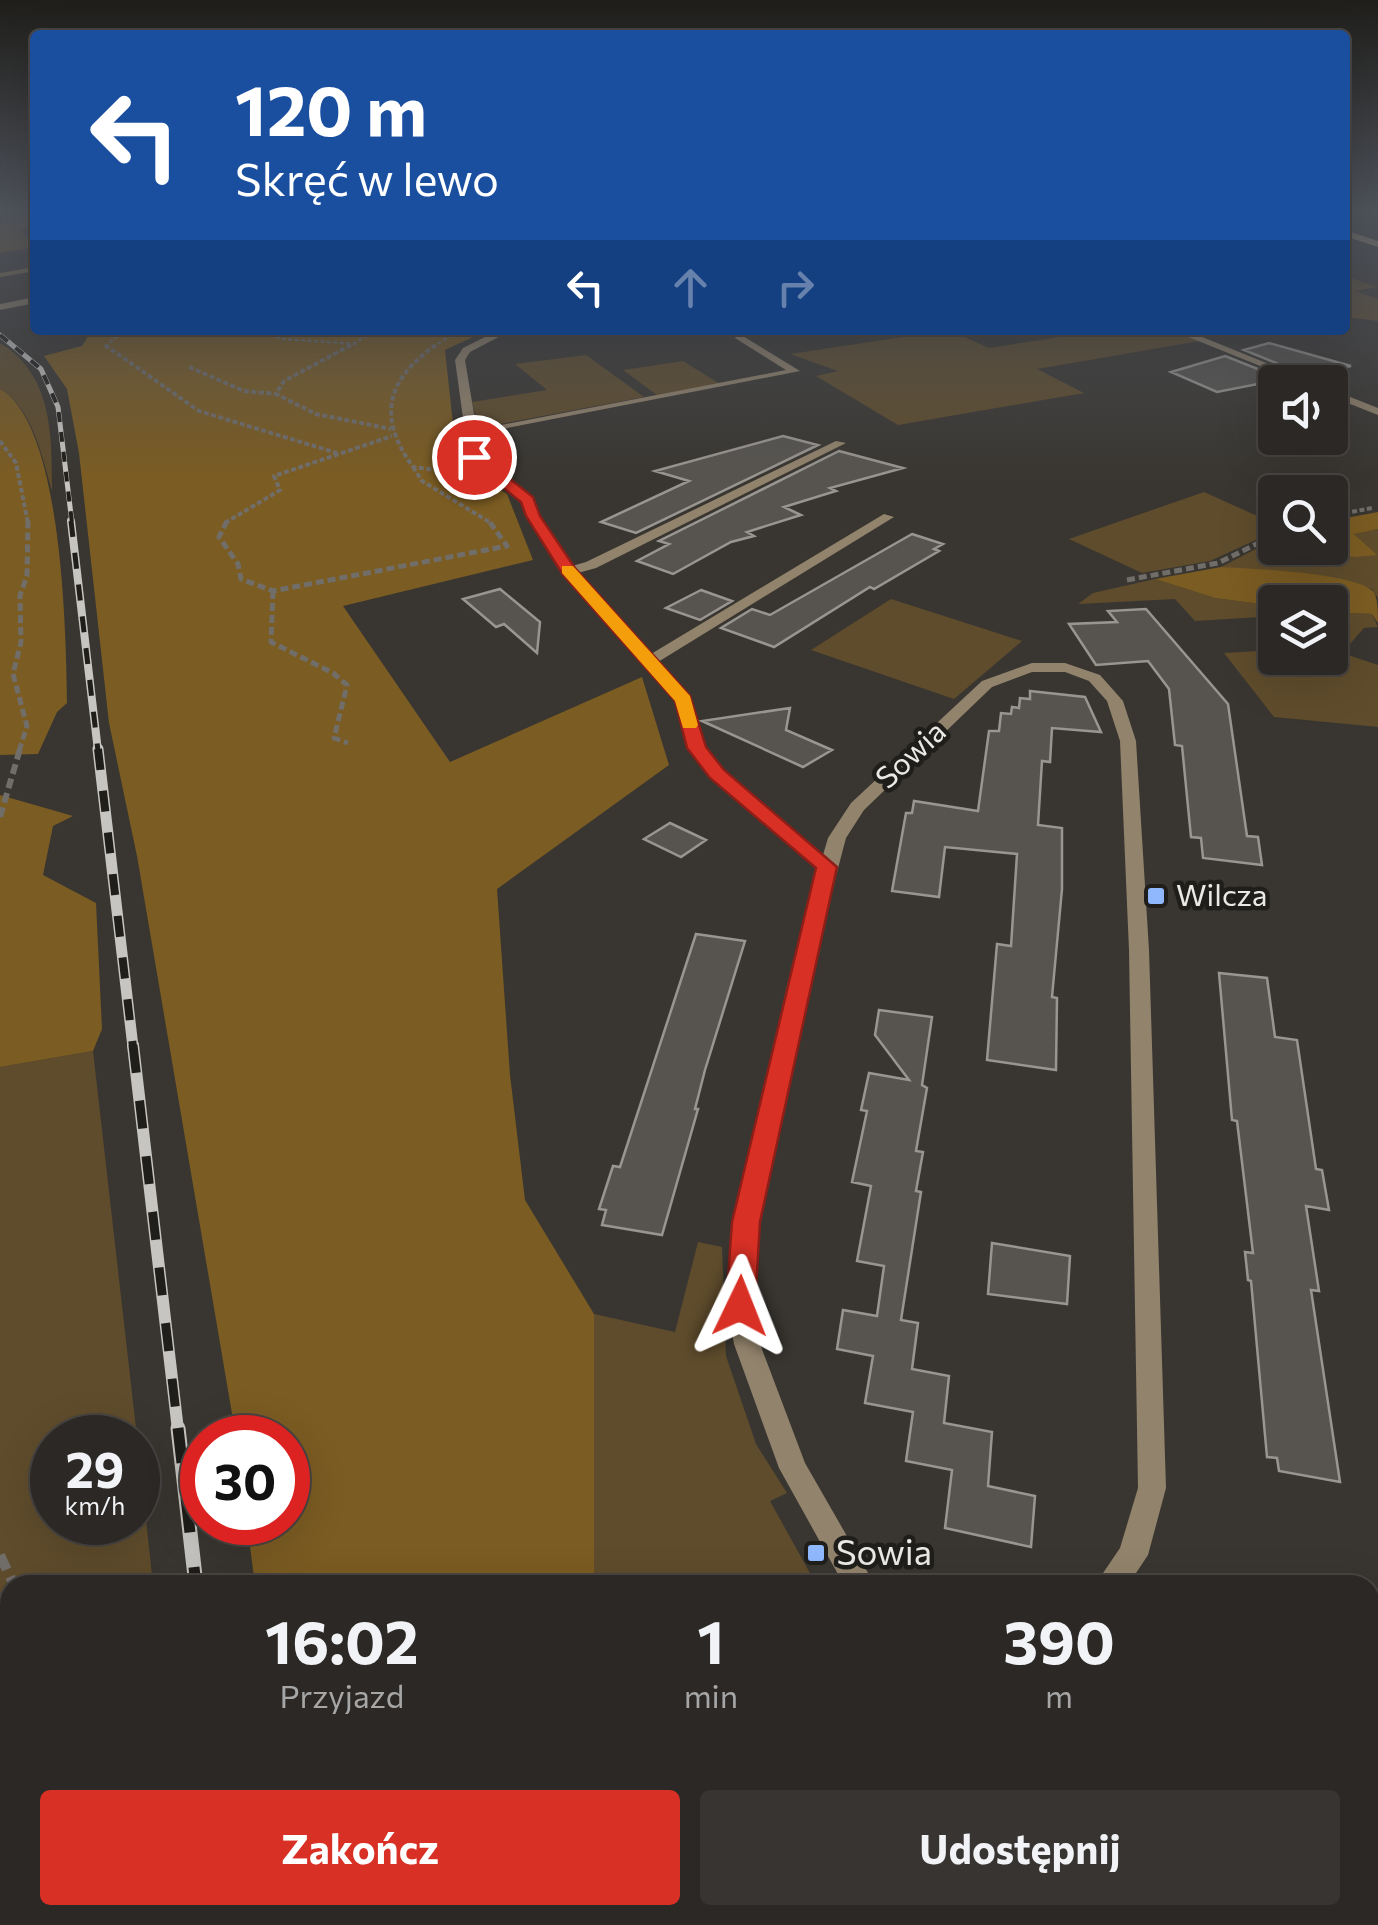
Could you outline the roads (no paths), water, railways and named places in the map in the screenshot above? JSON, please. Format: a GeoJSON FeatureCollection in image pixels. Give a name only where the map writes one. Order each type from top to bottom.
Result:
{"type":"FeatureCollection","features":[{"type":"Feature","properties":{"kind":"street"},"geometry":{"type":"LineString","coordinates":[[0,307],[30,301]]}},
{"type":"Feature","properties":{"kind":"street"},"geometry":{"type":"LineString","coordinates":[[497,335],[466,350],[460,360],[471,432],[468,444],[474,457],[528,500],[533,516],[569,571],[684,700],[697,748],[717,774],[827,867]]}},
{"type":"Feature","properties":{"kind":"street"},"geometry":{"type":"LineString","coordinates":[[1189,335],[1265,365]]}},
{"type":"Feature","properties":{"kind":"street"},"geometry":{"type":"LineString","coordinates":[[471,432],[796,371],[738,336]]}},
{"type":"Feature","properties":{"kind":"street"},"geometry":{"type":"LineString","coordinates":[[1348,400],[1378,412]]}},
{"type":"Feature","properties":{"kind":"street"},"geometry":{"type":"LineString","coordinates":[[569,571],[591,565],[840,443]]}},
{"type":"Feature","properties":{"kind":"street"},"geometry":{"type":"LineString","coordinates":[[650,660],[888,518]]}},
{"type":"Feature","properties":{"kind":"street","name":"Sowia"},"geometry":{"type":"LineString","coordinates":[[854,1575],[792,1468],[747,1344],[740,1306],[746,1222],[827,867],[837,838],[857,807],[987,684],[1008,672],[1032,666],[1082,673],[1109,692],[1123,718],[1128,741],[1136,892],[1152,1488],[1134,1555],[1118,1575]]}},
{"type":"Feature","properties":{"kind":"railway"},"geometry":{"type":"LineString","coordinates":[[0,335],[41,369],[58,407],[72,523]]}},
{"type":"Feature","properties":{"kind":"railway"},"geometry":{"type":"LineString","coordinates":[[71,521],[98,751]]}},
{"type":"Feature","properties":{"kind":"railway"},"geometry":{"type":"LineString","coordinates":[[98,749],[133,1047]]}},
{"type":"Feature","properties":{"kind":"railway"},"geometry":{"type":"LineString","coordinates":[[133,1045],[178,1430]]}},
{"type":"Feature","properties":{"kind":"railway"},"geometry":{"type":"LineString","coordinates":[[178,1428],[195,1575]]}},
{"type":"Feature","properties":{"kind":"place","name":"Wilcza"},"geometry":{"type":"Point","coordinates":[1156,896]}},
{"type":"Feature","properties":{"kind":"place","name":"Sowia"},"geometry":{"type":"Point","coordinates":[816,1553]}}]}
